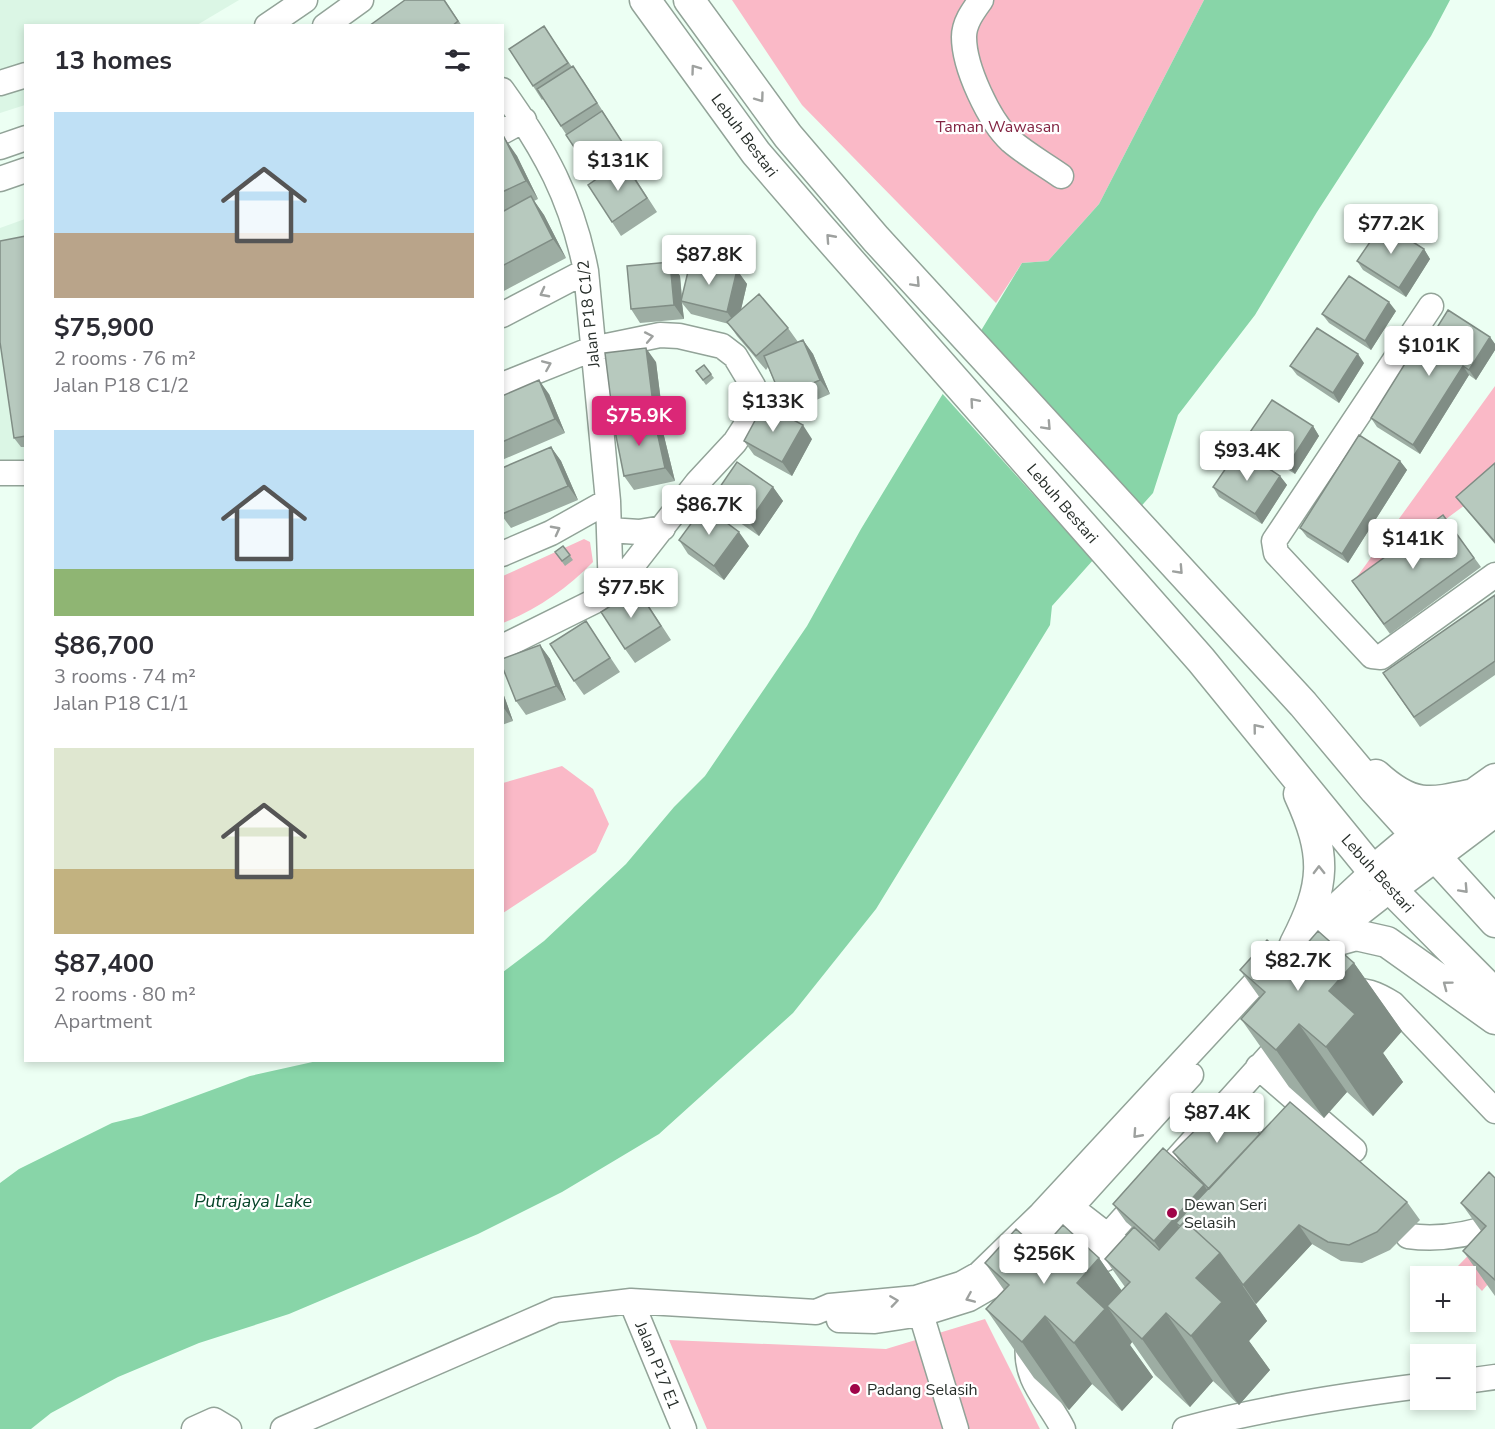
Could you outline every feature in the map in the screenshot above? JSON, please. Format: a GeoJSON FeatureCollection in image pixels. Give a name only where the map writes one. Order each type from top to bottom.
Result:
{"type":"FeatureCollection","features":[{"type":"Feature","properties":{"kind":"main road","name":"Lebuh Bestari"},"geometry":{"type":"LineString","coordinates":[[645,0],[756,153],[1179,635],[1382,881],[1495,994]]}},
{"type":"Feature","properties":{"kind":"main road","name":"Lebuh Bestari"},"geometry":{"type":"LineString","coordinates":[[689,0],[788,136],[876,239],[1303,704],[1424,846],[1495,922]]}},
{"type":"Feature","properties":{"kind":"main road"},"geometry":{"type":"LineString","coordinates":[[1303,704],[1392,790],[1423,803],[1488,795]]}},
{"type":"Feature","properties":{"kind":"main road"},"geometry":{"type":"LineString","coordinates":[[1283,760],[1311,820],[1319,850],[1320,882],[1307,944],[1356,935],[1387,942],[1495,1019]]}},
{"type":"Feature","properties":{"kind":"main road"},"geometry":{"type":"LineString","coordinates":[[1382,881],[1488,795]]}},
{"type":"Feature","properties":{"kind":"street"},"geometry":{"type":"LineString","coordinates":[[270,24],[304,0]]}},
{"type":"Feature","properties":{"kind":"street"},"geometry":{"type":"LineString","coordinates":[[328,24],[361,0]]}},
{"type":"Feature","properties":{"kind":"street"},"geometry":{"type":"LineString","coordinates":[[981,0],[969,17],[964,36],[968,63],[977,88],[1010,140],[1060,176]]}},
{"type":"Feature","properties":{"kind":"street"},"geometry":{"type":"LineString","coordinates":[[0,83],[24,76]]}},
{"type":"Feature","properties":{"kind":"street","name":"Jalan P18 C1/2"},"geometry":{"type":"LineString","coordinates":[[504,93],[538,141],[570,207],[586,271],[608,501],[611,593]]}},
{"type":"Feature","properties":{"kind":"street"},"geometry":{"type":"LineString","coordinates":[[504,131],[524,120]]}},
{"type":"Feature","properties":{"kind":"street"},"geometry":{"type":"LineString","coordinates":[[0,147],[24,139]]}},
{"type":"Feature","properties":{"kind":"street"},"geometry":{"type":"LineString","coordinates":[[0,179],[24,171]]}},
{"type":"Feature","properties":{"kind":"street"},"geometry":{"type":"LineString","coordinates":[[504,314],[586,271]]}},
{"type":"Feature","properties":{"kind":"street"},"geometry":{"type":"LineString","coordinates":[[1431,306],[1274,542],[1276,553],[1372,656],[1381,657],[1495,574]]}},
{"type":"Feature","properties":{"kind":"street"},"geometry":{"type":"LineString","coordinates":[[504,384],[592,349],[660,335],[699,338],[722,346],[735,356],[753,386],[756,401],[748,422],[611,593],[504,646]]}},
{"type":"Feature","properties":{"kind":"street"},"geometry":{"type":"LineString","coordinates":[[0,473],[24,473]]}},
{"type":"Feature","properties":{"kind":"street"},"geometry":{"type":"LineString","coordinates":[[504,553],[551,533],[608,501]]}},
{"type":"Feature","properties":{"kind":"street"},"geometry":{"type":"LineString","coordinates":[[609,530],[639,532],[663,528]]}},
{"type":"Feature","properties":{"kind":"street"},"geometry":{"type":"LineString","coordinates":[[283,1429],[556,1310],[631,1301],[816,1312],[832,1320],[874,1321],[921,1314],[958,1303],[992,1288],[1009,1276],[1040,1245],[1059,1208],[1234,1004],[1382,881]]}},
{"type":"Feature","properties":{"kind":"street"},"geometry":{"type":"LineString","coordinates":[[816,1312],[830,1306],[916,1298],[961,1284],[979,1274],[1093,1183],[1307,944]]}},
{"type":"Feature","properties":{"kind":"street"},"geometry":{"type":"LineString","coordinates":[[1061,1293],[1095,1238],[1317,1007],[1335,994],[1356,990],[1375,993],[1393,1004],[1495,1111]]}},
{"type":"Feature","properties":{"kind":"street"},"geometry":{"type":"LineString","coordinates":[[1258,1067],[1354,1150]]}},
{"type":"Feature","properties":{"kind":"street"},"geometry":{"type":"LineString","coordinates":[[1093,1183],[1090,1206],[1095,1238]]}},
{"type":"Feature","properties":{"kind":"street"},"geometry":{"type":"LineString","coordinates":[[1059,1208],[1128,1265]]}},
{"type":"Feature","properties":{"kind":"street"},"geometry":{"type":"LineString","coordinates":[[1408,1236],[1431,1239],[1471,1234],[1495,1225]]}},
{"type":"Feature","properties":{"kind":"street"},"geometry":{"type":"LineString","coordinates":[[1040,1245],[1064,1239],[1095,1238]]}},
{"type":"Feature","properties":{"kind":"street","name":"Jalan P17 E1"},"geometry":{"type":"LineString","coordinates":[[631,1301],[684,1429]]}},
{"type":"Feature","properties":{"kind":"street"},"geometry":{"type":"LineString","coordinates":[[921,1314],[956,1429]]}},
{"type":"Feature","properties":{"kind":"street"},"geometry":{"type":"LineString","coordinates":[[1041,1320],[1028,1339],[1029,1361],[1035,1388],[1053,1409],[1063,1429]]}},
{"type":"Feature","properties":{"kind":"street"},"geometry":{"type":"LineString","coordinates":[[1476,1380],[1495,1377]]}},
{"type":"Feature","properties":{"kind":"street"},"geometry":{"type":"LineString","coordinates":[[1185,1429],[1247,1413],[1347,1395],[1410,1387]]}},
{"type":"Feature","properties":{"kind":"street"},"geometry":{"type":"LineString","coordinates":[[194,1429],[214,1420],[229,1429]]}},
{"type":"Feature","properties":{"kind":"shaded area"},"geometry":{"type":"Polygon","coordinates":[[[0,0],[239,0],[199,24],[24,24],[24,105],[0,113],[0,0]]]}},
{"type":"Feature","properties":{"kind":"shaded area"},"geometry":{"type":"Polygon","coordinates":[[[24,219],[24,479],[0,482],[0,228],[24,219]]]}},
{"type":"Feature","properties":{"kind":"green space","name":"Taman Wawasan"},"geometry":{"type":"Polygon","coordinates":[[[732,0],[1204,0],[1099,204],[1048,261],[1022,263],[996,303],[802,105],[732,0]]]}},
{"type":"Feature","properties":{"kind":"green space"},"geometry":{"type":"Polygon","coordinates":[[[1495,386],[1495,479],[1465,505],[1358,584],[1354,581],[1495,386]]]}},
{"type":"Feature","properties":{"kind":"green space"},"geometry":{"type":"Polygon","coordinates":[[[584,539],[590,542],[593,562],[573,581],[528,611],[504,623],[504,576],[584,539]]]}},
{"type":"Feature","properties":{"kind":"green space"},"geometry":{"type":"Polygon","coordinates":[[[562,766],[593,789],[609,824],[596,852],[504,912],[504,783],[562,766]]]}},
{"type":"Feature","properties":{"kind":"green space"},"geometry":{"type":"Polygon","coordinates":[[[1487,1236],[1495,1276],[1482,1291],[1476,1285],[1476,1266],[1458,1266],[1487,1236]]]}},
{"type":"Feature","properties":{"kind":"green space","name":"Padang Selasih"},"geometry":{"type":"Polygon","coordinates":[[[985,1319],[1040,1429],[707,1429],[669,1340],[886,1349],[985,1319]]]}},
{"type":"Feature","properties":{"kind":"water","name":"Putrajaya Lake"},"geometry":{"type":"Polygon","coordinates":[[[1204,0],[1450,0],[1431,36],[1317,212],[1255,315],[1178,415],[1153,493],[1052,606],[1050,625],[876,909],[793,1013],[659,1134],[562,1192],[478,1234],[289,1314],[199,1343],[118,1377],[51,1413],[31,1429],[0,1429],[0,1183],[19,1169],[112,1123],[141,1116],[250,1076],[313,1062],[504,1062],[504,971],[544,941],[626,864],[674,807],[705,776],[807,626],[861,529],[1022,263],[1048,261],[1099,204],[1204,0]]]}},
{"type":"Feature","properties":{"kind":"pier"},"geometry":{"type":"Polygon","coordinates":[[[977,328],[1141,510],[1095,563],[940,391],[977,328]]]}},
{"type":"Feature","properties":{"kind":"building"},"geometry":{"type":"Polygon","coordinates":[[[405,0],[444,0],[458,21],[454,24],[372,24],[405,0]]]}},
{"type":"Feature","properties":{"kind":"building"},"geometry":{"type":"Polygon","coordinates":[[[544,26],[568,63],[533,86],[509,49],[544,26]]]}},
{"type":"Feature","properties":{"kind":"building"},"geometry":{"type":"Polygon","coordinates":[[[573,66],[597,103],[561,126],[537,89],[573,66]]]}},
{"type":"Feature","properties":{"kind":"building"},"geometry":{"type":"Polygon","coordinates":[[[602,111],[626,148],[590,171],[566,135],[602,111]]]}},
{"type":"Feature","properties":{"kind":"building"},"geometry":{"type":"Polygon","coordinates":[[[504,137],[526,181],[504,191],[504,137]]]}},
{"type":"Feature","properties":{"kind":"building"},"geometry":{"type":"Polygon","coordinates":[[[623,161],[647,198],[612,222],[588,185],[623,161]]]}},
{"type":"Feature","properties":{"kind":"building"},"geometry":{"type":"Polygon","coordinates":[[[531,196],[553,239],[504,265],[504,211],[531,196]]]}},
{"type":"Feature","properties":{"kind":"building"},"geometry":{"type":"Polygon","coordinates":[[[1383,223],[1424,249],[1399,288],[1357,261],[1383,223]]]}},
{"type":"Feature","properties":{"kind":"building"},"geometry":{"type":"Polygon","coordinates":[[[24,236],[24,436],[14,438],[0,342],[0,241],[24,236]]]}},
{"type":"Feature","properties":{"kind":"building"},"geometry":{"type":"Polygon","coordinates":[[[691,259],[737,270],[727,312],[681,301],[691,259]]]}},
{"type":"Feature","properties":{"kind":"building"},"geometry":{"type":"Polygon","coordinates":[[[670,262],[674,305],[631,309],[627,266],[670,262]]]}},
{"type":"Feature","properties":{"kind":"building"},"geometry":{"type":"Polygon","coordinates":[[[1349,276],[1389,302],[1365,341],[1322,314],[1349,276]]]}},
{"type":"Feature","properties":{"kind":"building"},"geometry":{"type":"Polygon","coordinates":[[[759,294],[788,328],[756,356],[727,322],[759,294]]]}},
{"type":"Feature","properties":{"kind":"building"},"geometry":{"type":"Polygon","coordinates":[[[1448,310],[1490,337],[1469,370],[1463,366],[1413,445],[1371,418],[1421,338],[1428,342],[1448,310]]]}},
{"type":"Feature","properties":{"kind":"building"},"geometry":{"type":"Polygon","coordinates":[[[1317,328],[1358,354],[1333,393],[1290,366],[1317,328]]]}},
{"type":"Feature","properties":{"kind":"building"},"geometry":{"type":"Polygon","coordinates":[[[803,340],[820,380],[781,397],[764,356],[803,340]]]}},
{"type":"Feature","properties":{"kind":"building"},"geometry":{"type":"Polygon","coordinates":[[[646,348],[653,404],[612,409],[605,353],[646,348]]]}},
{"type":"Feature","properties":{"kind":"building"},"geometry":{"type":"Polygon","coordinates":[[[704,365],[711,374],[703,380],[696,371],[704,365]]]}},
{"type":"Feature","properties":{"kind":"building"},"geometry":{"type":"Polygon","coordinates":[[[539,380],[555,419],[504,441],[504,395],[539,380]]]}},
{"type":"Feature","properties":{"kind":"building"},"geometry":{"type":"Polygon","coordinates":[[[1272,400],[1313,426],[1288,465],[1246,438],[1272,400]]]}},
{"type":"Feature","properties":{"kind":"building"},"geometry":{"type":"Polygon","coordinates":[[[764,404],[803,425],[782,462],[744,441],[764,404]]]}},
{"type":"Feature","properties":{"kind":"building"},"geometry":{"type":"Polygon","coordinates":[[[654,418],[665,468],[624,476],[614,426],[654,418]]]}},
{"type":"Feature","properties":{"kind":"building"},"geometry":{"type":"Polygon","coordinates":[[[1359,435],[1400,461],[1342,554],[1300,528],[1359,435]]]}},
{"type":"Feature","properties":{"kind":"building"},"geometry":{"type":"Polygon","coordinates":[[[551,447],[568,486],[504,513],[504,467],[551,447]]]}},
{"type":"Feature","properties":{"kind":"building"},"geometry":{"type":"Polygon","coordinates":[[[1239,449],[1280,476],[1255,514],[1213,487],[1239,449]]]}},
{"type":"Feature","properties":{"kind":"building"},"geometry":{"type":"Polygon","coordinates":[[[737,462],[773,487],[749,522],[713,497],[737,462]]]}},
{"type":"Feature","properties":{"kind":"building"},"geometry":{"type":"Polygon","coordinates":[[[1495,463],[1495,542],[1456,497],[1495,463]]]}},
{"type":"Feature","properties":{"kind":"building"},"geometry":{"type":"Polygon","coordinates":[[[704,506],[739,532],[714,566],[679,540],[704,506]]]}},
{"type":"Feature","properties":{"kind":"building"},"geometry":{"type":"Polygon","coordinates":[[[1443,515],[1474,558],[1384,624],[1352,581],[1443,515]]]}},
{"type":"Feature","properties":{"kind":"building"},"geometry":{"type":"Polygon","coordinates":[[[563,546],[570,555],[562,561],[555,552],[563,546]]]}},
{"type":"Feature","properties":{"kind":"building"},"geometry":{"type":"Polygon","coordinates":[[[637,589],[661,626],[625,649],[601,612],[637,589]]]}},
{"type":"Feature","properties":{"kind":"building"},"geometry":{"type":"Polygon","coordinates":[[[1495,595],[1495,661],[1414,717],[1383,673],[1495,595]]]}},
{"type":"Feature","properties":{"kind":"building"},"geometry":{"type":"Polygon","coordinates":[[[586,621],[610,658],[574,681],[550,644],[586,621]]]}},
{"type":"Feature","properties":{"kind":"building"},"geometry":{"type":"Polygon","coordinates":[[[540,645],[556,686],[516,701],[504,671],[504,658],[540,645]]]}},
{"type":"Feature","properties":{"kind":"building"},"geometry":{"type":"Polygon","coordinates":[[[1318,931],[1354,963],[1329,991],[1355,1014],[1326,1047],[1299,1024],[1276,1050],[1241,1019],[1265,992],[1240,970],[1267,940],[1291,962],[1318,931]]]}},
{"type":"Feature","properties":{"kind":"building"},"geometry":{"type":"Polygon","coordinates":[[[1227,1099],[1260,1134],[1209,1189],[1173,1152],[1227,1099]]]}},
{"type":"Feature","properties":{"kind":"building"},"geometry":{"type":"Polygon","coordinates":[[[1290,1102],[1407,1202],[1377,1232],[1349,1245],[1328,1242],[1299,1225],[1243,1285],[1220,1253],[1185,1221],[1180,1226],[1176,1223],[1290,1102]]]}},
{"type":"Feature","properties":{"kind":"building"},"geometry":{"type":"Polygon","coordinates":[[[1163,1148],[1204,1185],[1154,1241],[1113,1204],[1163,1148]]]}},
{"type":"Feature","properties":{"kind":"building"},"geometry":{"type":"Polygon","coordinates":[[[1489,1172],[1495,1178],[1495,1280],[1463,1251],[1486,1226],[1461,1203],[1489,1172]]]}},
{"type":"Feature","properties":{"kind":"building"},"geometry":{"type":"Polygon","coordinates":[[[1185,1221],[1220,1253],[1196,1278],[1222,1302],[1191,1336],[1166,1313],[1142,1339],[1107,1306],[1130,1282],[1105,1259],[1134,1227],[1159,1250],[1185,1221]]]}},
{"type":"Feature","properties":{"kind":"building"},"geometry":{"type":"Polygon","coordinates":[[[1063,1225],[1099,1258],[1077,1283],[1105,1309],[1074,1343],[1045,1316],[1022,1342],[986,1309],[1009,1285],[985,1263],[1016,1229],[1040,1251],[1063,1225]]]}},
{"type":"Feature","properties":{"kind":"place","name":"Dewan Seri Selasih"},"geometry":{"type":"Point","coordinates":[1172,1213]}},
{"type":"Feature","properties":{"kind":"place","name":"Padang Selasih"},"geometry":{"type":"Point","coordinates":[855,1389]}}]}
